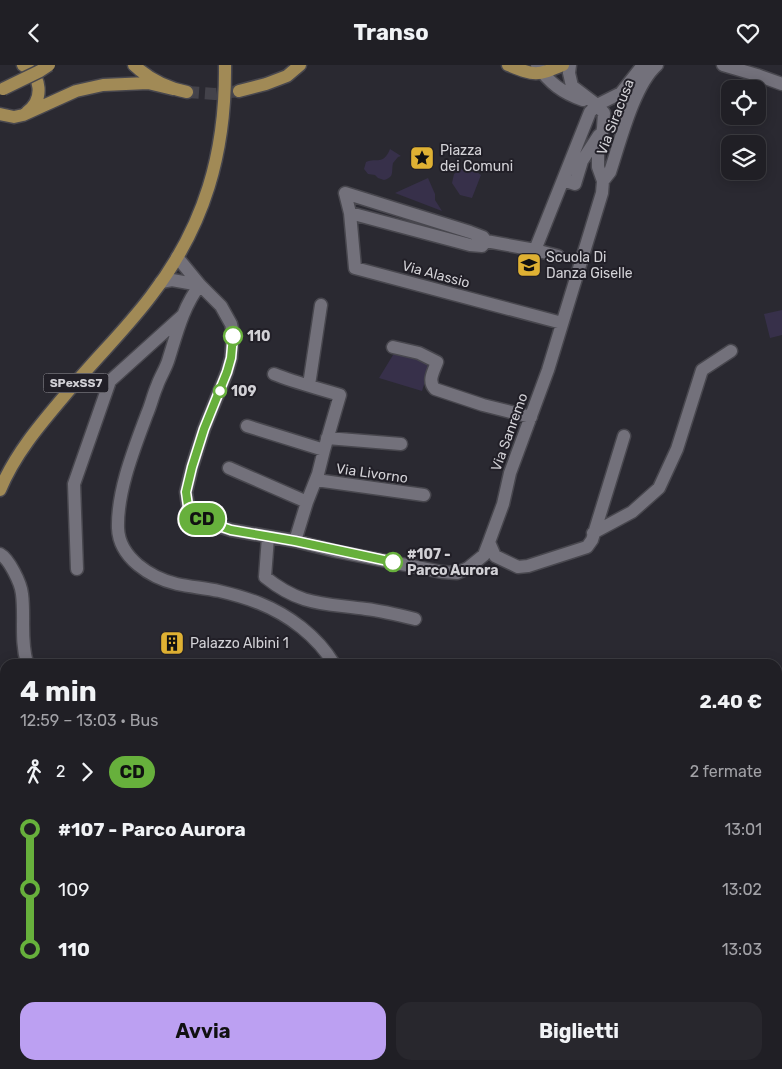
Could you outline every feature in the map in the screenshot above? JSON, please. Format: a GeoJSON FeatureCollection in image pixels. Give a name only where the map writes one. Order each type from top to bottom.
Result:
{"type":"FeatureCollection","features":[{"type":"Feature","properties":{"kind":"main road"},"geometry":{"type":"LineString","coordinates":[[0,127],[33,108],[36,102],[39,87],[36,76],[23,65]]}},
{"type":"Feature","properties":{"kind":"main road"},"geometry":{"type":"LineString","coordinates":[[0,90],[49,65]]}},
{"type":"Feature","properties":{"kind":"main road"},"geometry":{"type":"LineString","coordinates":[[134,65],[143,73],[173,89]]}},
{"type":"Feature","properties":{"kind":"main road","name":"SPexSS7"},"geometry":{"type":"LineString","coordinates":[[0,490],[19,454],[38,428],[161,282],[189,235],[210,187],[216,166],[226,96],[225,65]]}},
{"type":"Feature","properties":{"kind":"main road"},"geometry":{"type":"LineString","coordinates":[[226,96],[233,65]]}},
{"type":"Feature","properties":{"kind":"main road"},"geometry":{"type":"LineString","coordinates":[[287,76],[300,65]]}},
{"type":"Feature","properties":{"kind":"main road"},"geometry":{"type":"LineString","coordinates":[[239,91],[266,84],[308,65]]}},
{"type":"Feature","properties":{"kind":"main road"},"geometry":{"type":"LineString","coordinates":[[508,65],[534,74],[540,68],[564,65]]}},
{"type":"Feature","properties":{"kind":"main road"},"geometry":{"type":"LineString","coordinates":[[0,114],[18,116],[76,91],[103,85],[148,83],[187,92]]}},
{"type":"Feature","properties":{"kind":"street"},"geometry":{"type":"LineString","coordinates":[[564,65],[570,73],[572,86],[597,105]]}},
{"type":"Feature","properties":{"kind":"street","name":"Via Siracusa"},"geometry":{"type":"LineString","coordinates":[[597,105],[621,93],[643,65]]}},
{"type":"Feature","properties":{"kind":"street","name":"Via Siracusa"},"geometry":{"type":"LineString","coordinates":[[603,181],[610,172],[638,93],[646,78],[657,65]]}},
{"type":"Feature","properties":{"kind":"street"},"geometry":{"type":"LineString","coordinates":[[723,65],[782,84]]}},
{"type":"Feature","properties":{"kind":"street"},"geometry":{"type":"LineString","coordinates":[[540,68],[552,84],[566,93],[597,105]]}},
{"type":"Feature","properties":{"kind":"street"},"geometry":{"type":"LineString","coordinates":[[535,250],[590,112],[597,105]]}},
{"type":"Feature","properties":{"kind":"street","name":"Via Sanremo"},"geometry":{"type":"LineString","coordinates":[[177,257],[220,306],[232,324],[233,333],[231,358],[227,372],[204,429],[192,467],[186,492],[188,506],[205,521],[231,530],[295,541],[384,561],[457,573],[468,568],[484,555],[489,542],[503,503],[510,473],[562,323],[602,193],[603,181],[598,167],[598,153],[604,113],[597,105]]}},
{"type":"Feature","properties":{"kind":"street"},"geometry":{"type":"LineString","coordinates":[[563,180],[575,184],[582,161],[603,128]]}},
{"type":"Feature","properties":{"kind":"street"},"geometry":{"type":"LineString","coordinates":[[486,241],[482,246],[470,245],[350,213],[345,193],[470,232],[483,237],[486,241],[558,256]]}},
{"type":"Feature","properties":{"kind":"street","name":"Via Alassio"},"geometry":{"type":"LineString","coordinates":[[350,213],[355,268],[562,323]]}},
{"type":"Feature","properties":{"kind":"street"},"geometry":{"type":"LineString","coordinates":[[161,282],[172,280],[200,285],[191,296],[167,363],[156,386],[129,464],[120,507],[118,529],[122,545],[132,559],[146,570],[167,581],[260,603],[298,624],[309,633],[331,659]]}},
{"type":"Feature","properties":{"kind":"street"},"geometry":{"type":"LineString","coordinates":[[309,385],[321,305]]}},
{"type":"Feature","properties":{"kind":"street"},"geometry":{"type":"LineString","coordinates":[[77,569],[74,484],[110,381],[184,314]]}},
{"type":"Feature","properties":{"kind":"street"},"geometry":{"type":"LineString","coordinates":[[393,347],[419,353],[437,362],[431,379],[432,386],[435,389],[483,405],[531,417]]}},
{"type":"Feature","properties":{"kind":"street"},"geometry":{"type":"LineString","coordinates":[[593,533],[632,511],[659,488],[676,449],[702,370],[731,351]]}},
{"type":"Feature","properties":{"kind":"street","name":"Via Livorno"},"geometry":{"type":"LineString","coordinates":[[274,374],[296,383],[340,395],[316,480],[295,541]]}},
{"type":"Feature","properties":{"kind":"street","name":"Via Livorno"},"geometry":{"type":"LineString","coordinates":[[247,426],[326,444],[401,444]]}},
{"type":"Feature","properties":{"kind":"street"},"geometry":{"type":"LineString","coordinates":[[489,542],[495,556],[518,567],[528,567],[587,547],[624,436]]}},
{"type":"Feature","properties":{"kind":"street"},"geometry":{"type":"LineString","coordinates":[[229,467],[307,502]]}},
{"type":"Feature","properties":{"kind":"street","name":"Via Livorno"},"geometry":{"type":"LineString","coordinates":[[316,480],[424,495]]}},
{"type":"Feature","properties":{"kind":"street"},"geometry":{"type":"LineString","coordinates":[[268,537],[265,577],[279,588],[296,597],[321,604],[368,609],[416,619]]}},
{"type":"Feature","properties":{"kind":"street"},"geometry":{"type":"LineString","coordinates":[[0,554],[3,555],[11,566],[22,592],[23,650],[26,659]]}},
{"type":"Feature","properties":{"kind":"shaded area"},"geometry":{"type":"Polygon","coordinates":[[[390,149],[401,156],[393,163],[390,177],[384,180],[375,175],[368,174],[364,169],[366,162],[382,159],[390,149]]]}},
{"type":"Feature","properties":{"kind":"shaded area"},"geometry":{"type":"Polygon","coordinates":[[[462,169],[474,170],[481,175],[472,198],[460,195],[452,183],[454,174],[462,169]]]}},
{"type":"Feature","properties":{"kind":"shaded area"},"geometry":{"type":"Polygon","coordinates":[[[428,178],[435,194],[435,200],[442,211],[395,193],[428,178]]]}},
{"type":"Feature","properties":{"kind":"shaded area"},"geometry":{"type":"Polygon","coordinates":[[[782,310],[782,335],[770,338],[764,314],[782,310]]]}},
{"type":"Feature","properties":{"kind":"shaded area"},"geometry":{"type":"Polygon","coordinates":[[[403,351],[427,361],[430,366],[422,391],[379,378],[393,355],[403,351]]]}},
{"type":"Feature","properties":{"kind":"tunnel"},"geometry":{"type":"LineString","coordinates":[[187,92],[215,94],[239,91]]}},
{"type":"Feature","properties":{"kind":"bus line","name":"CD"},"geometry":{"type":"LineString","coordinates":[[233,336],[231,358],[227,372],[204,429],[192,467],[186,492],[188,506],[205,521],[231,530],[295,541],[393,562]]}},
{"type":"Feature","properties":{"kind":"place","name":"Piazza dei Comuni"},"geometry":{"type":"Point","coordinates":[422,158]}},
{"type":"Feature","properties":{"kind":"place","name":"Scuola Di Danza Giselle"},"geometry":{"type":"Point","coordinates":[529,265]}},
{"type":"Feature","properties":{"kind":"place","name":"110"},"geometry":{"type":"Point","coordinates":[233,336]}},
{"type":"Feature","properties":{"kind":"place","name":"109"},"geometry":{"type":"Point","coordinates":[220,391]}},
{"type":"Feature","properties":{"kind":"place","name":"#107 - Parco Aurora"},"geometry":{"type":"Point","coordinates":[393,562]}},
{"type":"Feature","properties":{"kind":"place","name":"Palazzo Albini 1"},"geometry":{"type":"Point","coordinates":[172,643]}}]}
